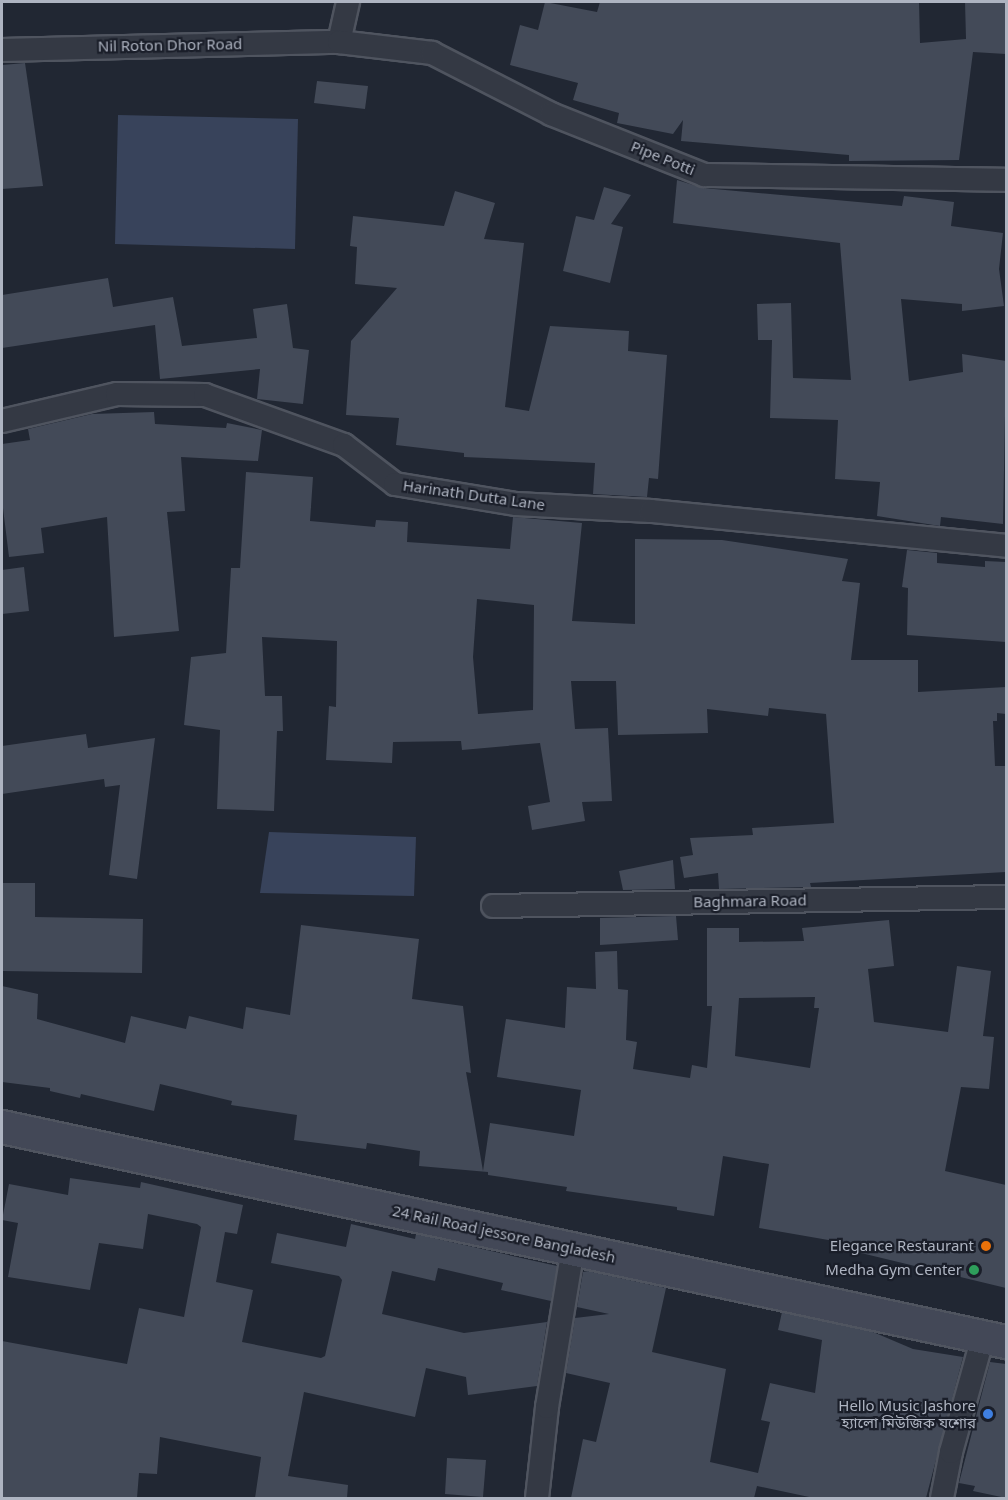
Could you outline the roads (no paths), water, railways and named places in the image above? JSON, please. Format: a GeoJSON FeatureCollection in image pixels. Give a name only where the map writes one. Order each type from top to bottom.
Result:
{"type":"FeatureCollection","features":[{"type":"Feature","properties":{"kind":"street"},"geometry":{"type":"LineString","coordinates":[[339,42],[348,2]]}},
{"type":"Feature","properties":{"kind":"street","name":"Nil Roton Dhor Road"},"geometry":{"type":"LineString","coordinates":[[2,50],[339,42]]}},
{"type":"Feature","properties":{"kind":"street","name":"Pipe Potti"},"geometry":{"type":"LineString","coordinates":[[339,42],[432,53],[551,114],[704,175],[1006,180]]}},
{"type":"Feature","properties":{"kind":"street","name":"Harinath Dutta Lane"},"geometry":{"type":"LineString","coordinates":[[2,421],[117,394],[205,395],[344,445],[395,484],[516,504],[651,511],[1006,546]]}},
{"type":"Feature","properties":{"kind":"street","name":"Baghmara Road"},"geometry":{"type":"LineString","coordinates":[[493,906],[1006,897]]}},
{"type":"Feature","properties":{"kind":"street","name":"24 Rail Road jessore Bangladesh"},"geometry":{"type":"LineString","coordinates":[[2,1127],[995,1340]]}},
{"type":"Feature","properties":{"kind":"street"},"geometry":{"type":"LineString","coordinates":[[537,1498],[547,1407],[573,1249]]}},
{"type":"Feature","properties":{"kind":"street"},"geometry":{"type":"LineString","coordinates":[[942,1498],[951,1452],[995,1340]]}},
{"type":"Feature","properties":{"kind":"water"},"geometry":{"type":"Polygon","coordinates":[[[118,115],[298,119],[295,249],[115,244],[118,115]]]}},
{"type":"Feature","properties":{"kind":"water"},"geometry":{"type":"Polygon","coordinates":[[[269,832],[416,837],[414,896],[260,893],[269,832]]]}},
{"type":"Feature","properties":{"kind":"place","name":"Elegance Restaurant"},"geometry":{"type":"Point","coordinates":[986,1246]}},
{"type":"Feature","properties":{"kind":"place","name":"Medha Gym Center"},"geometry":{"type":"Point","coordinates":[974,1270]}},
{"type":"Feature","properties":{"kind":"place","name":"Hello Music Jashore হ্যালো মিউজিক যশোর"},"geometry":{"type":"Point","coordinates":[988,1414]}}]}
